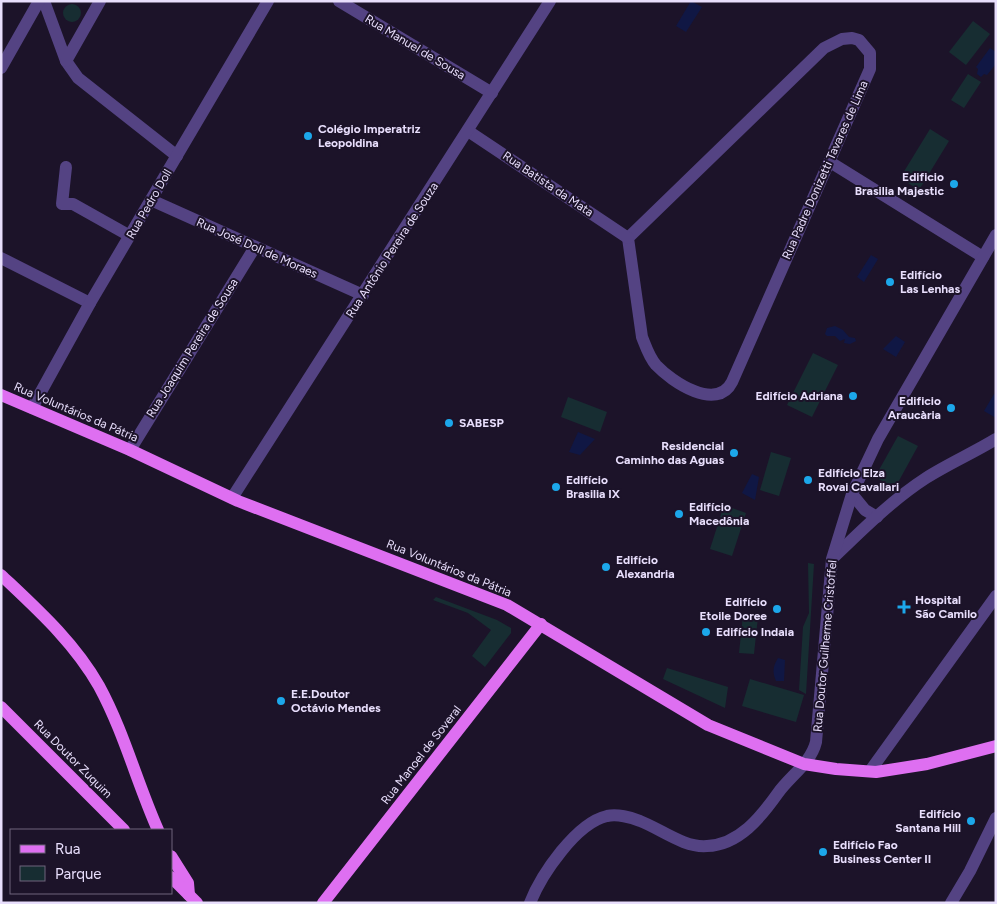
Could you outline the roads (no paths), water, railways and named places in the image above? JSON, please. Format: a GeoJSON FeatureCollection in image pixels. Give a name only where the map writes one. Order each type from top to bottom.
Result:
{"type":"FeatureCollection","features":[{"type":"Feature","properties":{"kind":"main road","name":"Rua Voluntários da Pátria"},"geometry":{"type":"LineString","coordinates":[[1,395],[130,450],[232,498],[486,596],[541,624],[708,725],[804,764],[836,770],[870,771],[928,764],[996,746]]}},
{"type":"Feature","properties":{"kind":"main road"},"geometry":{"type":"LineString","coordinates":[[1,574],[58,630],[78,653],[98,686],[122,738],[158,829]]}},
{"type":"Feature","properties":{"kind":"main road","name":"Rua Manoel de Soveral"},"geometry":{"type":"LineString","coordinates":[[323,903],[541,624]]}},
{"type":"Feature","properties":{"kind":"main road","name":"Rua Doutor Zuquim"},"geometry":{"type":"LineString","coordinates":[[1,707],[123,829]]}},
{"type":"Feature","properties":{"kind":"main road"},"geometry":{"type":"LineString","coordinates":[[172,858],[188,883],[193,899]]}},
{"type":"Feature","properties":{"kind":"main road"},"geometry":{"type":"LineString","coordinates":[[172,878],[193,899]]}},
{"type":"Feature","properties":{"kind":"street"},"geometry":{"type":"LineString","coordinates":[[1,68],[38,1]]}},
{"type":"Feature","properties":{"kind":"street"},"geometry":{"type":"LineString","coordinates":[[44,1],[66,61],[78,78],[177,156]]}},
{"type":"Feature","properties":{"kind":"street"},"geometry":{"type":"LineString","coordinates":[[66,61],[100,1]]}},
{"type":"Feature","properties":{"kind":"street","name":"Rua Pedro Doll"},"geometry":{"type":"LineString","coordinates":[[32,408],[90,303],[268,1]]}},
{"type":"Feature","properties":{"kind":"street","name":"Rua Manuel de Sousa"},"geometry":{"type":"LineString","coordinates":[[339,1],[492,93]]}},
{"type":"Feature","properties":{"kind":"street","name":"Rua Antônio Pereira de Souza"},"geometry":{"type":"LineString","coordinates":[[232,498],[550,1]]}},
{"type":"Feature","properties":{"kind":"street","name":"Rua Padre Donizetti Tavares de Lima"},"geometry":{"type":"LineString","coordinates":[[852,38],[866,45],[870,53],[871,62],[830,162],[732,382],[724,393],[717,396],[707,395],[678,382],[664,373],[647,351],[642,337],[628,238],[824,48],[842,39],[852,38]]}},
{"type":"Feature","properties":{"kind":"street","name":"Rua Batista da Mata"},"geometry":{"type":"LineString","coordinates":[[468,131],[628,238]]}},
{"type":"Feature","properties":{"kind":"street"},"geometry":{"type":"LineString","coordinates":[[830,162],[983,256]]}},
{"type":"Feature","properties":{"kind":"street"},"geometry":{"type":"LineString","coordinates":[[66,167],[62,204],[73,204],[130,236]]}},
{"type":"Feature","properties":{"kind":"street","name":"Rua José Doll de Moraes"},"geometry":{"type":"LineString","coordinates":[[151,200],[363,295]]}},
{"type":"Feature","properties":{"kind":"street","name":"Rua Doutor Guilherme Cristoffel"},"geometry":{"type":"LineString","coordinates":[[530,903],[549,868],[577,835],[592,823],[607,816],[623,816],[639,820],[695,846],[722,844],[747,829],[762,815],[786,782],[811,756],[816,742],[832,559],[852,494],[878,439],[996,235]]}},
{"type":"Feature","properties":{"kind":"street","name":"Rua Joaquim Pereira de Sousa"},"geometry":{"type":"LineString","coordinates":[[130,450],[255,247]]}},
{"type":"Feature","properties":{"kind":"street"},"geometry":{"type":"LineString","coordinates":[[1,258],[90,303]]}},
{"type":"Feature","properties":{"kind":"street"},"geometry":{"type":"LineString","coordinates":[[832,559],[877,517],[923,480],[958,458],[996,439]]}},
{"type":"Feature","properties":{"kind":"street"},"geometry":{"type":"LineString","coordinates":[[852,494],[865,510],[877,517]]}},
{"type":"Feature","properties":{"kind":"street"},"geometry":{"type":"LineString","coordinates":[[870,771],[996,596]]}},
{"type":"Feature","properties":{"kind":"street"},"geometry":{"type":"LineString","coordinates":[[951,903],[970,871],[996,818]]}},
{"type":"Feature","properties":{"kind":"place","name":"Colégio Imperatriz Leopoldina"},"geometry":{"type":"Point","coordinates":[308,136]}},
{"type":"Feature","properties":{"kind":"place","name":"Edificio Brasilia Majestic"},"geometry":{"type":"Point","coordinates":[954,184]}},
{"type":"Feature","properties":{"kind":"place","name":"Edifício Las Lenhas"},"geometry":{"type":"Point","coordinates":[890,282]}},
{"type":"Feature","properties":{"kind":"place","name":"Edifício Adriana"},"geometry":{"type":"Point","coordinates":[853,396]}},
{"type":"Feature","properties":{"kind":"place","name":"Edificio Araucària"},"geometry":{"type":"Point","coordinates":[951,408]}},
{"type":"Feature","properties":{"kind":"place","name":"SABESP"},"geometry":{"type":"Point","coordinates":[449,423]}},
{"type":"Feature","properties":{"kind":"place","name":"Residencial Caminho das Aguas"},"geometry":{"type":"Point","coordinates":[734,453]}},
{"type":"Feature","properties":{"kind":"place","name":"Edifício Elza Rovai Cavallari"},"geometry":{"type":"Point","coordinates":[808,480]}},
{"type":"Feature","properties":{"kind":"place","name":"Edifício Brasilia IX"},"geometry":{"type":"Point","coordinates":[556,487]}},
{"type":"Feature","properties":{"kind":"place","name":"Edifício Macedônia"},"geometry":{"type":"Point","coordinates":[679,514]}},
{"type":"Feature","properties":{"kind":"place","name":"Edifício Alexandria"},"geometry":{"type":"Point","coordinates":[606,567]}},
{"type":"Feature","properties":{"kind":"place","name":"Hospital São Camilo"},"geometry":{"type":"Point","coordinates":[904,607]}},
{"type":"Feature","properties":{"kind":"place","name":"Edifício Etoile Doree"},"geometry":{"type":"Point","coordinates":[777,609]}},
{"type":"Feature","properties":{"kind":"place","name":"Edifício Indaia"},"geometry":{"type":"Point","coordinates":[706,632]}},
{"type":"Feature","properties":{"kind":"place","name":"E.E.Doutor Octávio Mendes"},"geometry":{"type":"Point","coordinates":[281,701]}},
{"type":"Feature","properties":{"kind":"place","name":"Edifício Santana Hill"},"geometry":{"type":"Point","coordinates":[971,821]}},
{"type":"Feature","properties":{"kind":"place","name":"Edifício Fao Business Center II"},"geometry":{"type":"Point","coordinates":[823,852]}}]}
